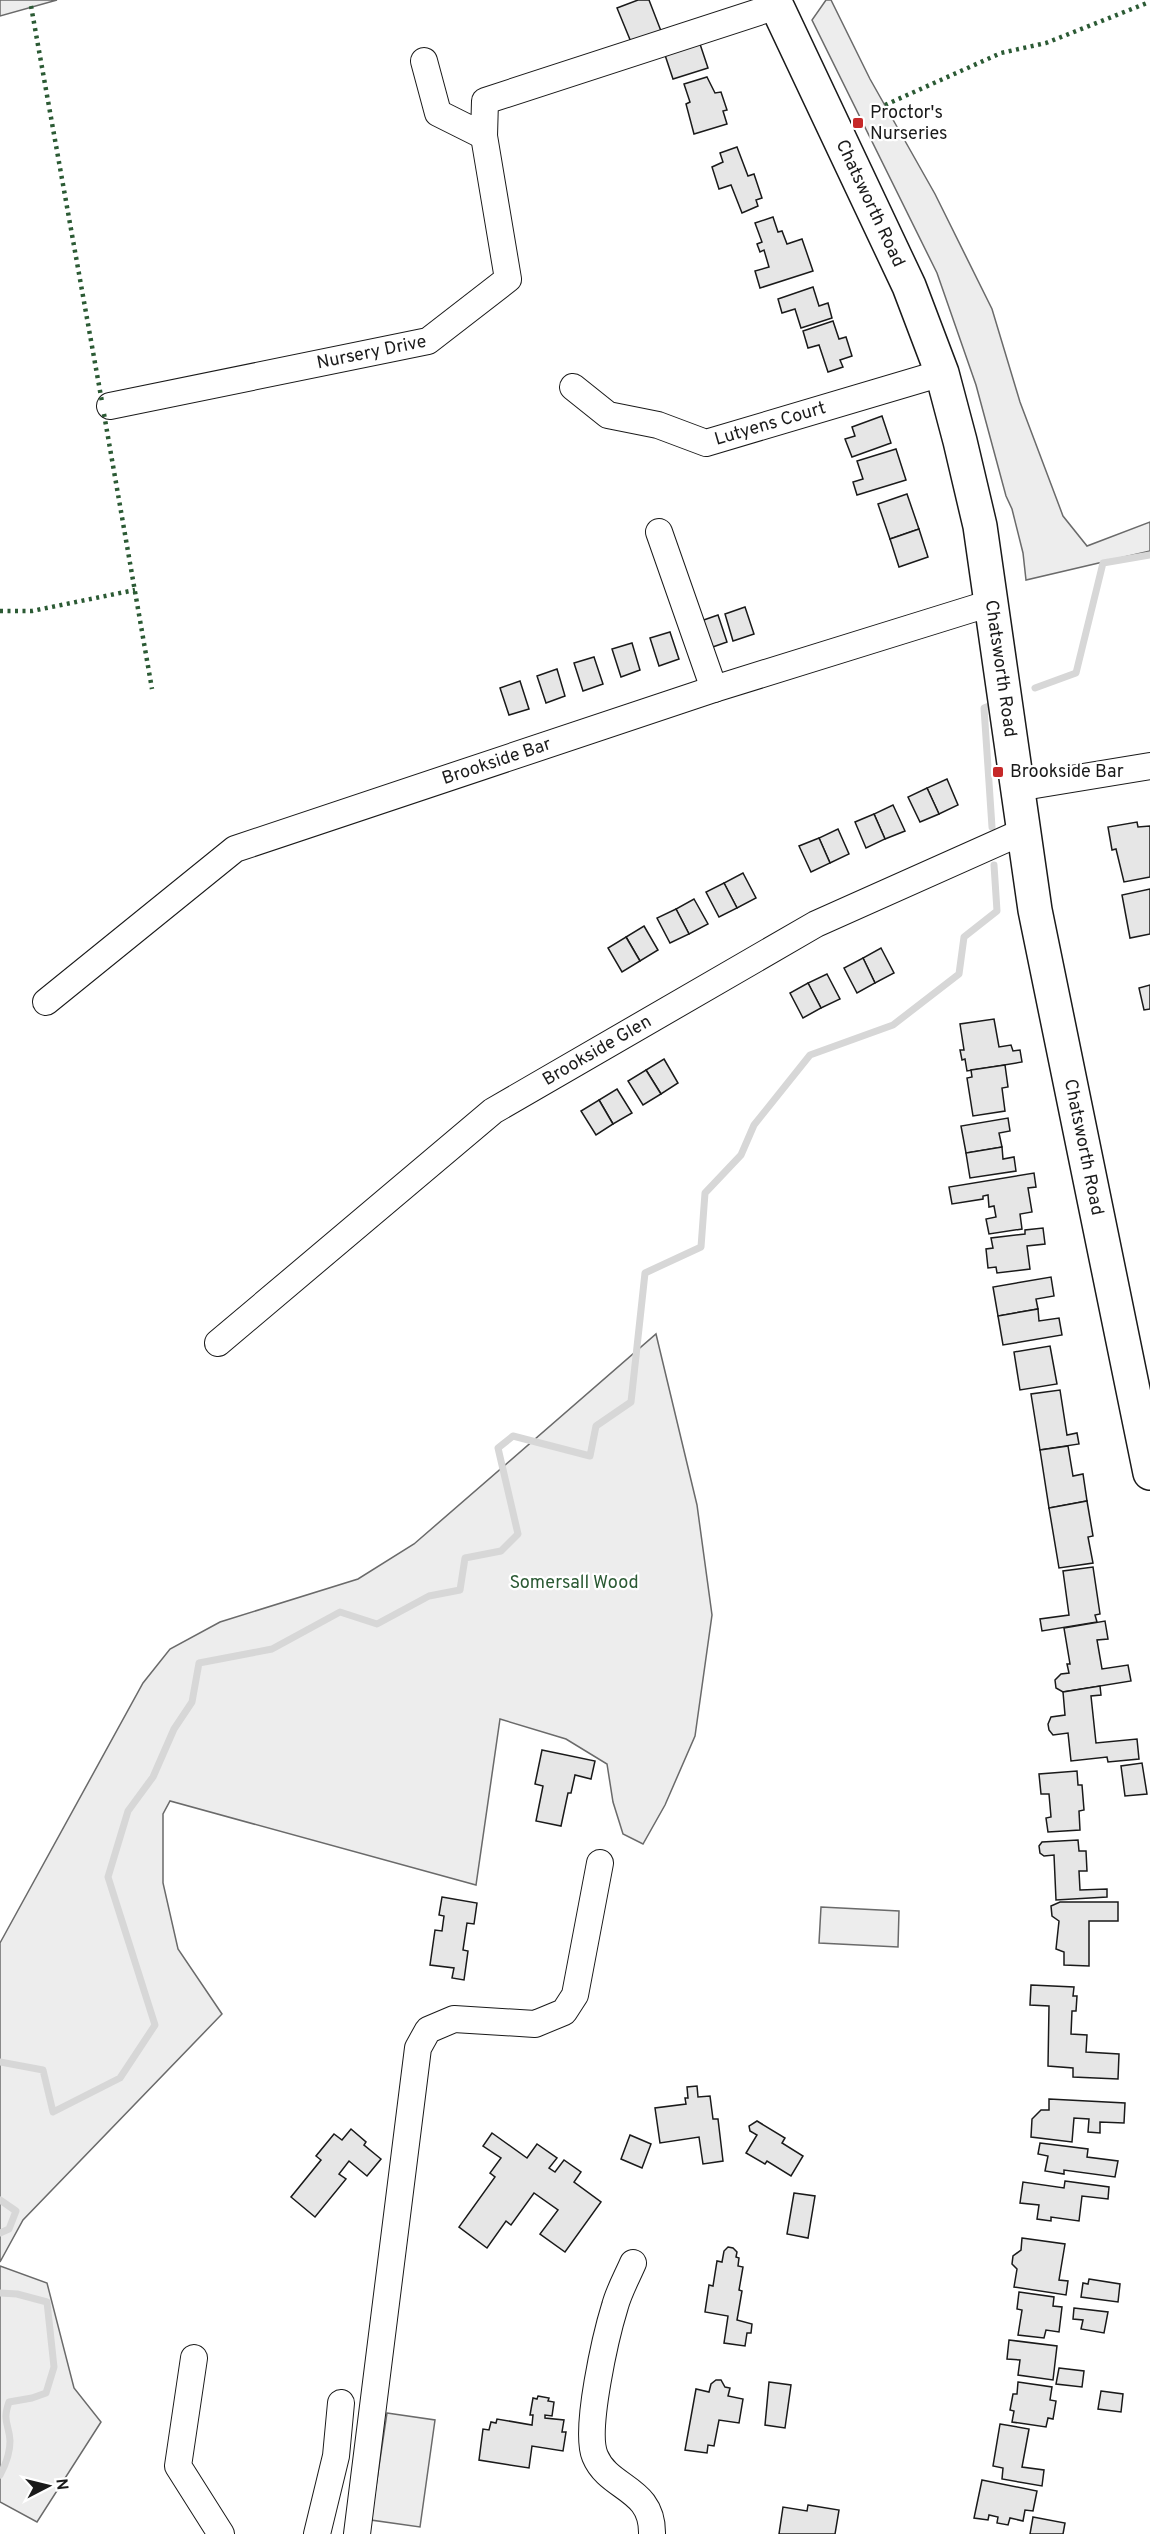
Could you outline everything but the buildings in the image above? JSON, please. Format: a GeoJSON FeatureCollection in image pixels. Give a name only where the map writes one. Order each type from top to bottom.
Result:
{"type":"FeatureCollection","features":[{"type":"Feature","properties":{"kind":"highway","name":"Chatsworth Road"},"geometry":{"type":"LineString","coordinates":[[775,3],[909,286],[942,373],[980,526],[1022,832],[1035,910],[1059,1036],[1143,1405],[1150,1473]]}},
{"type":"Feature","properties":{"kind":"street","name":"Nursery Drive"},"geometry":{"type":"LineString","coordinates":[[110,406],[428,341],[508,279],[484,136],[486,101],[775,3]]}},
{"type":"Feature","properties":{"kind":"street"},"geometry":{"type":"LineString","coordinates":[[424,61],[438,113],[484,136]]}},
{"type":"Feature","properties":{"kind":"street","name":"Lutyens Court"},"geometry":{"type":"LineString","coordinates":[[573,387],[608,415],[658,425],[706,442],[942,373]]}},
{"type":"Feature","properties":{"kind":"street"},"geometry":{"type":"LineString","coordinates":[[659,532],[714,689]]}},
{"type":"Feature","properties":{"kind":"street","name":"Brookside Bar"},"geometry":{"type":"LineString","coordinates":[[46,1002],[235,849],[714,689],[991,603]]}},
{"type":"Feature","properties":{"kind":"street"},"geometry":{"type":"LineString","coordinates":[[1017,788],[1150,766]]}},
{"type":"Feature","properties":{"kind":"street","name":"Brookside Glen"},"geometry":{"type":"LineString","coordinates":[[218,1342],[493,1111],[816,924],[1022,832]]}},
{"type":"Feature","properties":{"kind":"street"},"geometry":{"type":"LineString","coordinates":[[357,2534],[418,2048],[428,2030],[454,2019],[535,2024],[564,2012],[575,1995],[600,1863]]}},
{"type":"Feature","properties":{"kind":"street"},"geometry":{"type":"LineString","coordinates":[[633,2263],[615,2304],[595,2402],[592,2442],[594,2456],[603,2469],[645,2504],[653,2517],[652,2534]]}},
{"type":"Feature","properties":{"kind":"street"},"geometry":{"type":"LineString","coordinates":[[194,2358],[178,2466],[221,2534]]}},
{"type":"Feature","properties":{"kind":"street"},"geometry":{"type":"LineString","coordinates":[[316,2534],[336,2456],[341,2403]]}},
{"type":"Feature","properties":{"kind":"shaded area"},"geometry":{"type":"Polygon","coordinates":[[[0,0],[57,0],[0,16],[0,0]]]}},
{"type":"Feature","properties":{"kind":"shaded area"},"geometry":{"type":"Polygon","coordinates":[[[826,0],[831,0],[870,79],[935,194],[992,309],[1020,402],[1063,516],[1087,546],[1150,522],[1150,551],[1026,580],[1023,553],[1012,509],[1006,496],[976,385],[937,273],[812,20],[826,0]]]}},
{"type":"Feature","properties":{"kind":"shaded area","name":"Somersall Wood"},"geometry":{"type":"Polygon","coordinates":[[[656,1334],[697,1505],[712,1615],[695,1736],[665,1805],[643,1844],[623,1834],[613,1802],[607,1764],[566,1739],[500,1719],[476,1885],[170,1801],[163,1814],[163,1883],[178,1949],[222,2014],[23,2220],[0,2262],[0,1943],[143,1683],[170,1649],[220,1622],[358,1579],[414,1544],[656,1334]]]}},
{"type":"Feature","properties":{"kind":"shaded area"},"geometry":{"type":"Polygon","coordinates":[[[821,1907],[899,1911],[898,1947],[819,1943],[821,1907]]]}},
{"type":"Feature","properties":{"kind":"shaded area"},"geometry":{"type":"Polygon","coordinates":[[[0,2266],[47,2283],[74,2388],[101,2422],[37,2522],[0,2502],[0,2266]]]}},
{"type":"Feature","properties":{"kind":"shaded area"},"geometry":{"type":"Polygon","coordinates":[[[387,2413],[435,2420],[420,2527],[371,2520],[387,2413]]]}},
{"type":"Feature","properties":{"kind":"waterway"},"geometry":{"type":"LineString","coordinates":[[1035,688],[1076,673],[1103,563],[1150,555]]}},
{"type":"Feature","properties":{"kind":"waterway"},"geometry":{"type":"LineString","coordinates":[[992,827],[984,708],[994,704]]}},
{"type":"Feature","properties":{"kind":"waterway"},"geometry":{"type":"LineString","coordinates":[[0,2062],[43,2070],[53,2112],[120,2078],[155,2025],[108,1877],[128,1811],[153,1777],[174,1729],[192,1702],[199,1663],[272,1649],[340,1612],[377,1624],[429,1596],[460,1590],[465,1558],[501,1551],[518,1534],[498,1448],[513,1436],[590,1456],[596,1426],[631,1402],[645,1273],[701,1247],[705,1193],[741,1155],[754,1125],[810,1055],[893,1025],[959,974],[964,937],[997,911],[994,865]]}},
{"type":"Feature","properties":{"kind":"waterway"},"geometry":{"type":"LineString","coordinates":[[0,2200],[16,2211],[9,2229],[0,2233]]}},
{"type":"Feature","properties":{"kind":"waterway"},"geometry":{"type":"LineString","coordinates":[[0,2293],[17,2294],[47,2302],[54,2367],[46,2393],[9,2402],[6,2418],[10,2441],[9,2450],[0,2475]]}},
{"type":"Feature","properties":{"kind":"hedge"},"geometry":{"type":"LineString","coordinates":[[885,105],[1001,53],[1046,43],[1147,3]]}},
{"type":"Feature","properties":{"kind":"hedge"},"geometry":{"type":"LineString","coordinates":[[31,6],[102,402]]}},
{"type":"Feature","properties":{"kind":"hedge"},"geometry":{"type":"LineString","coordinates":[[104,414],[152,689]]}},
{"type":"Feature","properties":{"kind":"hedge"},"geometry":{"type":"LineString","coordinates":[[0,611],[32,611],[135,590]]}},
{"type":"Feature","properties":{"kind":"place","name":"Proctor's Nurseries"},"geometry":{"type":"Point","coordinates":[858,123]}},
{"type":"Feature","properties":{"kind":"place","name":"Brookside Bar"},"geometry":{"type":"Point","coordinates":[998,772]}}]}
